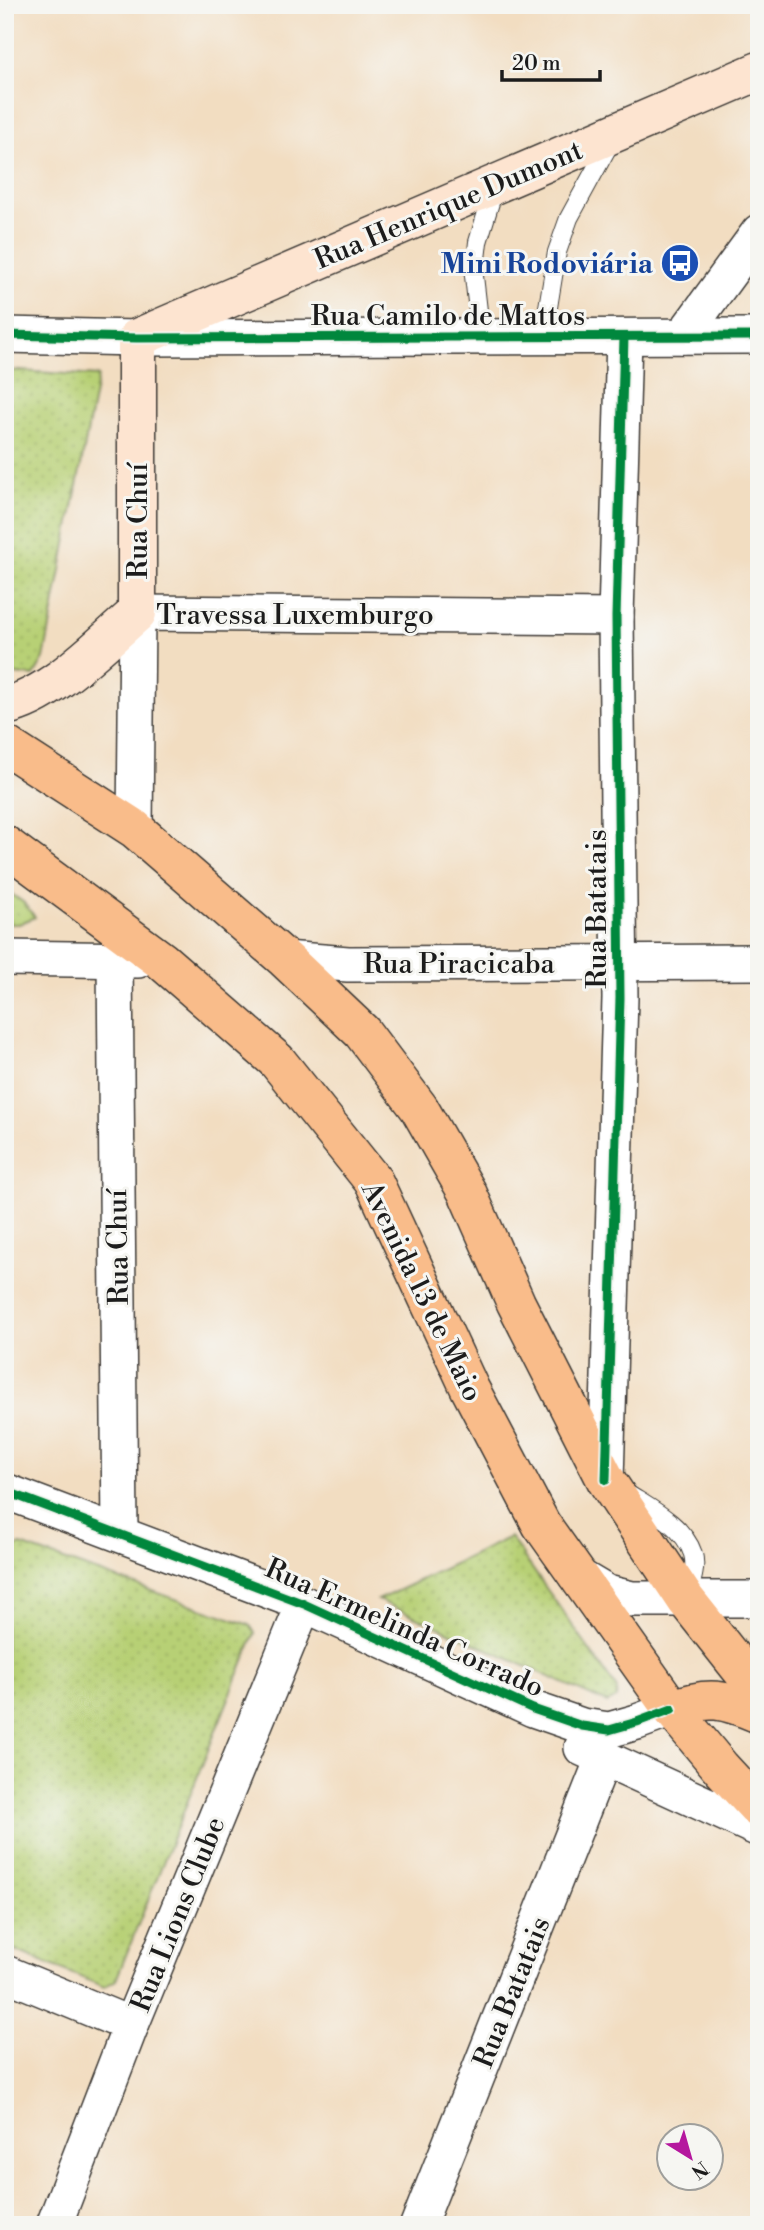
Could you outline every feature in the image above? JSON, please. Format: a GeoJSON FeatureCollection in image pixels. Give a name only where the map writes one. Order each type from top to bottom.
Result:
{"type":"FeatureCollection","features":[{"type":"Feature","properties":{"kind":"main road"},"geometry":{"type":"LineString","coordinates":[[5,745],[135,829],[285,959],[362,1032],[419,1108],[467,1192],[550,1374],[607,1480],[686,1600],[759,1692]]}},
{"type":"Feature","properties":{"kind":"main road","name":"Avenida 13 de Maio"},"geometry":{"type":"LineString","coordinates":[[5,845],[162,961],[277,1061],[374,1182],[470,1389],[541,1524],[672,1709],[759,1809]]}},
{"type":"Feature","properties":{"kind":"main road"},"geometry":{"type":"LineString","coordinates":[[672,1709],[697,1700],[730,1702],[759,1714]]}},
{"type":"Feature","properties":{"kind":"street","name":"Rua Henrique Dumont"},"geometry":{"type":"LineString","coordinates":[[137,338],[759,71]]}},
{"type":"Feature","properties":{"kind":"street"},"geometry":{"type":"LineString","coordinates":[[683,336],[759,232]]}},
{"type":"Feature","properties":{"kind":"street","name":"Rua Camilo de Mattos"},"geometry":{"type":"LineString","coordinates":[[5,335],[137,338],[759,336]]}},
{"type":"Feature","properties":{"kind":"street","name":"Rua Batatais"},"geometry":{"type":"LineString","coordinates":[[607,1480],[620,962],[616,617],[624,337]]}},
{"type":"Feature","properties":{"kind":"street","name":"Rua Chuí"},"geometry":{"type":"LineString","coordinates":[[135,829],[137,338]]}},
{"type":"Feature","properties":{"kind":"street","name":"Travessa Luxemburgo"},"geometry":{"type":"LineString","coordinates":[[5,706],[54,684],[137,613],[616,617]]}},
{"type":"Feature","properties":{"kind":"street"},"geometry":{"type":"LineString","coordinates":[[5,958],[162,961]]}},
{"type":"Feature","properties":{"kind":"street","name":"Rua Piracicaba"},"geometry":{"type":"LineString","coordinates":[[285,959],[348,964],[759,962]]}},
{"type":"Feature","properties":{"kind":"street","name":"Rua Chuí"},"geometry":{"type":"LineString","coordinates":[[115,960],[120,1534]]}},
{"type":"Feature","properties":{"kind":"street","name":"Rua Ermelinda Corrado"},"geometry":{"type":"LineString","coordinates":[[5,1491],[304,1604],[533,1709],[582,1726],[609,1730],[672,1709]]}},
{"type":"Feature","properties":{"kind":"street"},"geometry":{"type":"LineString","coordinates":[[575,1574],[607,1593],[632,1600],[759,1599]]}},
{"type":"Feature","properties":{"kind":"street","name":"Rua Lions Clube"},"geometry":{"type":"LineString","coordinates":[[54,2225],[131,2025],[304,1604]]}},
{"type":"Feature","properties":{"kind":"street","name":"Rua Ermelinda Corrado"},"geometry":{"type":"LineString","coordinates":[[533,1709],[567,1740],[759,1829]]}},
{"type":"Feature","properties":{"kind":"street","name":"Rua Batatais"},"geometry":{"type":"LineString","coordinates":[[418,2225],[603,1759]]}},
{"type":"Feature","properties":{"kind":"street"},"geometry":{"type":"LineString","coordinates":[[5,1973],[131,2025]]}},
{"type":"Feature","properties":{"kind":"lane"},"geometry":{"type":"LineString","coordinates":[[543,338],[557,253],[569,218],[615,133]]}},
{"type":"Feature","properties":{"kind":"lane"},"geometry":{"type":"LineString","coordinates":[[481,337],[474,276],[478,242],[496,184]]}},
{"type":"Feature","properties":{"kind":"green space"},"geometry":{"type":"Polygon","coordinates":[[[5,370],[98,376],[44,659],[34,676],[5,673],[5,370]]]}},
{"type":"Feature","properties":{"kind":"green space"},"geometry":{"type":"Polygon","coordinates":[[[5,890],[23,902],[35,917],[19,924],[5,924],[5,890]]]}},
{"type":"Feature","properties":{"kind":"green space"},"geometry":{"type":"Polygon","coordinates":[[[510,1537],[617,1689],[616,1698],[607,1703],[378,1600],[510,1537]]]}},
{"type":"Feature","properties":{"kind":"green space"},"geometry":{"type":"Polygon","coordinates":[[[21,1545],[250,1625],[255,1633],[116,1980],[104,1987],[5,1946],[5,1550],[21,1545]]]}},
{"type":"Feature","properties":{"kind":"cycle path"},"geometry":{"type":"LineString","coordinates":[[5,335],[137,338],[759,336]]}},
{"type":"Feature","properties":{"kind":"cycle path"},"geometry":{"type":"LineString","coordinates":[[606,1480],[620,998],[616,617],[624,337]]}},
{"type":"Feature","properties":{"kind":"cycle path"},"geometry":{"type":"LineString","coordinates":[[5,1491],[304,1604],[533,1709],[582,1726],[609,1730],[672,1709]]}},
{"type":"Feature","properties":{"kind":"place","name":"Mini Rodoviária"},"geometry":{"type":"Point","coordinates":[680,263]}}]}
